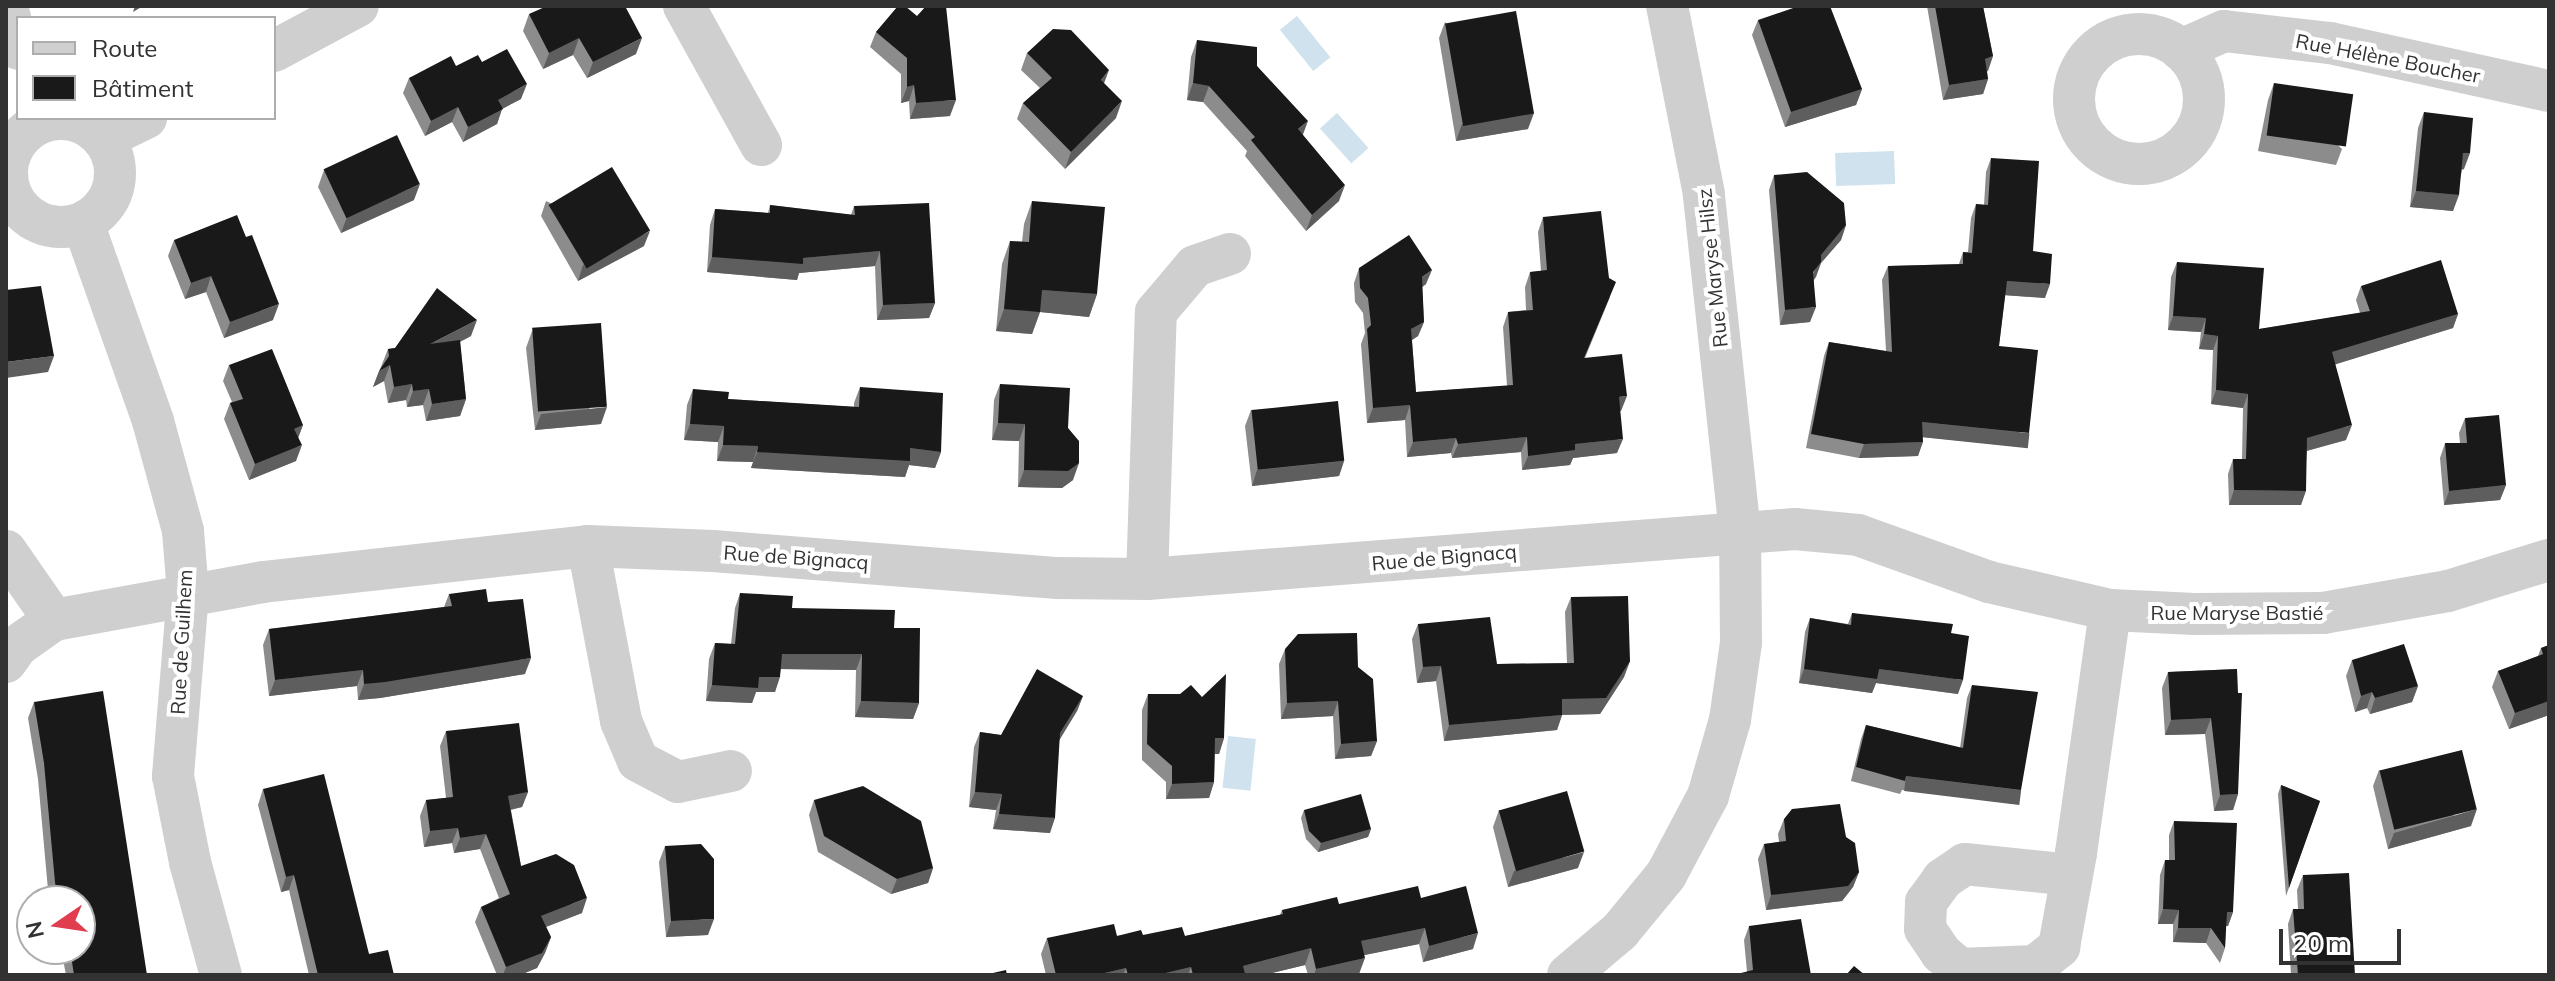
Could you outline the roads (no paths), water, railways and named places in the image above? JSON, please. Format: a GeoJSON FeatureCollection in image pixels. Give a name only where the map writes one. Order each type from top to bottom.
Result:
{"type":"FeatureCollection","features":[{"type":"Feature","properties":{"kind":"street"},"geometry":{"type":"LineString","coordinates":[[7,6],[16,41]]}},
{"type":"Feature","properties":{"kind":"street"},"geometry":{"type":"LineString","coordinates":[[276,50],[358,6]]}},
{"type":"Feature","properties":{"kind":"street"},"geometry":{"type":"LineString","coordinates":[[684,6],[761,145]]}},
{"type":"Feature","properties":{"kind":"street","name":"Rue Maryse Hilsz"},"geometry":{"type":"LineString","coordinates":[[1568,975],[1620,931],[1666,875],[1708,796],[1730,720],[1741,643],[1740,533],[1704,194],[1667,6]]}},
{"type":"Feature","properties":{"kind":"street","name":"Rue Hélène Boucher"},"geometry":{"type":"LineString","coordinates":[[2181,50],[2224,31],[2330,43],[2549,91]]}},
{"type":"Feature","properties":{"kind":"street"},"geometry":{"type":"LineString","coordinates":[[41,120],[26,131],[12,153],[7,178],[9,196],[34,220],[58,227],[83,223],[99,212],[110,196],[115,176],[113,157],[103,139],[82,123],[72,120]]}},
{"type":"Feature","properties":{"kind":"street"},"geometry":{"type":"LineString","coordinates":[[103,139],[142,120]]}},
{"type":"Feature","properties":{"kind":"street","name":"Rue de Guilhem"},"geometry":{"type":"LineString","coordinates":[[83,223],[153,421],[183,531],[188,593],[173,776],[190,862],[221,975]]}},
{"type":"Feature","properties":{"kind":"street"},"geometry":{"type":"LineString","coordinates":[[1147,579],[1156,312],[1195,266],[1230,254]]}},
{"type":"Feature","properties":{"kind":"street","name":"Rue Maryse Bastié"},"geometry":{"type":"LineString","coordinates":[[1740,533],[1795,529],[1858,535],[1989,582],[2110,610],[2323,613],[2448,591],[2549,560]]}},
{"type":"Feature","properties":{"kind":"street","name":"Rue de Bignacq"},"geometry":{"type":"LineString","coordinates":[[54,620],[188,593],[588,546],[713,551],[1058,578],[1147,579],[1740,533]]}},
{"type":"Feature","properties":{"kind":"street"},"geometry":{"type":"LineString","coordinates":[[588,546],[621,721],[638,761],[678,782],[731,771]]}},
{"type":"Feature","properties":{"kind":"street"},"geometry":{"type":"LineString","coordinates":[[6,551],[54,620],[17,646],[6,662]]}},
{"type":"Feature","properties":{"kind":"street"},"geometry":{"type":"LineString","coordinates":[[2071,875],[2110,610]]}},
{"type":"Feature","properties":{"kind":"water"},"geometry":{"type":"Polygon","coordinates":[[[1297,16],[1330,57],[1313,71],[1280,30],[1297,16]]]}},
{"type":"Feature","properties":{"kind":"water"},"geometry":{"type":"Polygon","coordinates":[[[1337,113],[1368,148],[1351,163],[1320,128],[1337,113]]]}},
{"type":"Feature","properties":{"kind":"water"},"geometry":{"type":"Polygon","coordinates":[[[1894,151],[1895,184],[1836,186],[1835,153],[1894,151]]]}},
{"type":"Feature","properties":{"kind":"water"},"geometry":{"type":"Polygon","coordinates":[[[1228,736],[1256,739],[1250,791],[1223,788],[1228,736]]]}}]}
